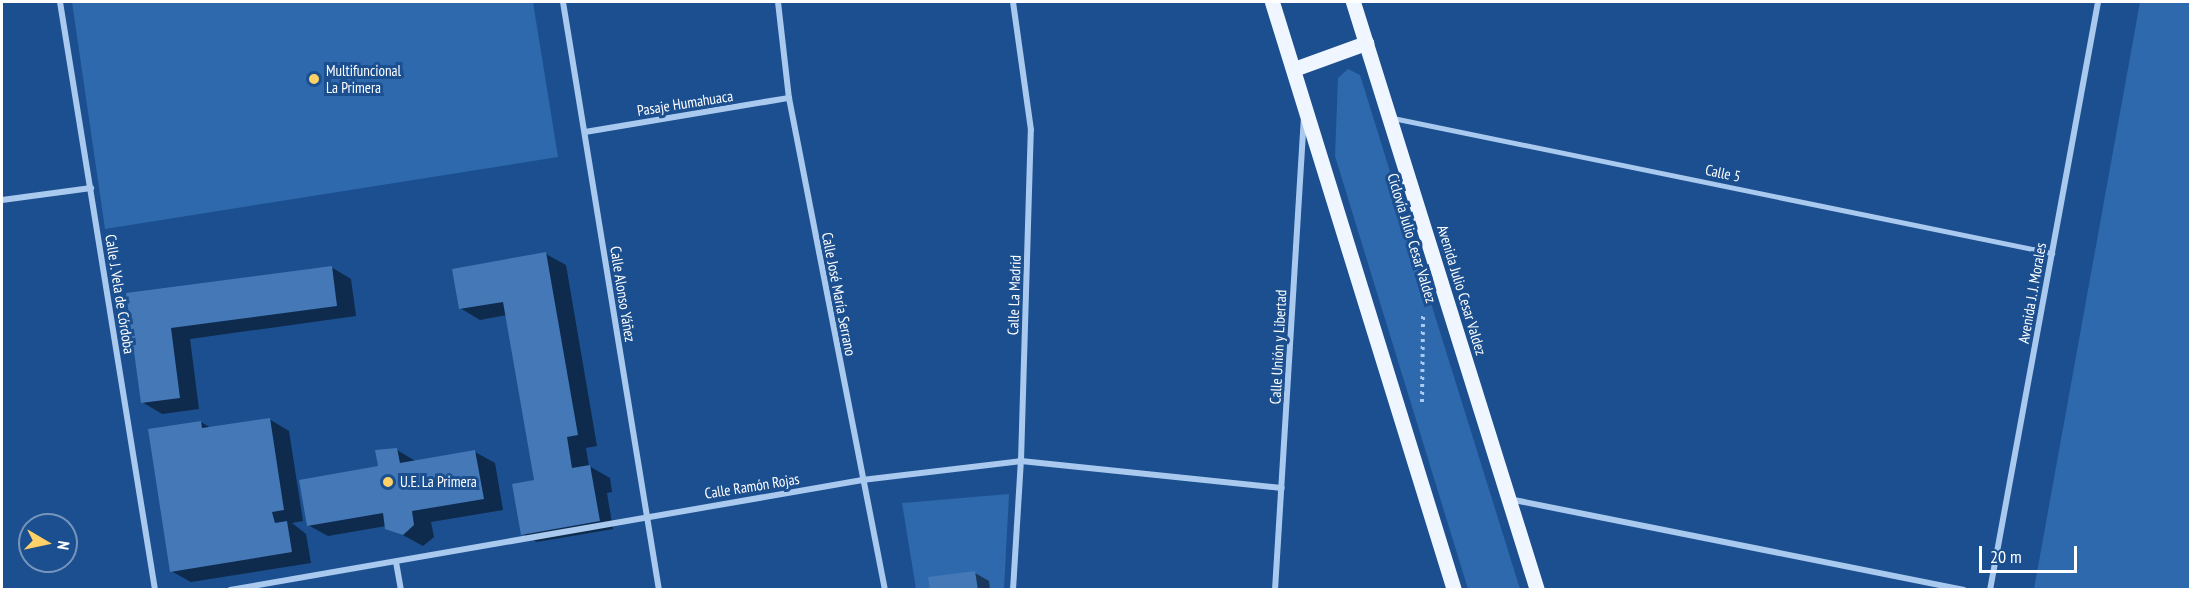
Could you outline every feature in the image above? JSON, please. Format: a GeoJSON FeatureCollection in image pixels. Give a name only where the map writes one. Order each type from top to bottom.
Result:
{"type":"FeatureCollection","features":[{"type":"Feature","properties":{"kind":"main road"},"geometry":{"type":"LineString","coordinates":[[1272,2],[1454,590]]}},
{"type":"Feature","properties":{"kind":"main road","name":"Avenida Julio Cesar Valdez"},"geometry":{"type":"LineString","coordinates":[[1353,2],[1537,590]]}},
{"type":"Feature","properties":{"kind":"main road"},"geometry":{"type":"LineString","coordinates":[[1294,69],[1366,43]]}},
{"type":"Feature","properties":{"kind":"street","name":"Calle J. Vela de Córdoba"},"geometry":{"type":"LineString","coordinates":[[60,2],[155,590]]}},
{"type":"Feature","properties":{"kind":"street","name":"Calle Alonso Yáñez"},"geometry":{"type":"LineString","coordinates":[[564,2],[659,590]]}},
{"type":"Feature","properties":{"kind":"street","name":"Calle José María Serrano"},"geometry":{"type":"LineString","coordinates":[[778,2],[789,98],[885,590]]}},
{"type":"Feature","properties":{"kind":"street","name":"Calle La Madrid"},"geometry":{"type":"LineString","coordinates":[[1013,2],[1031,130],[1021,461],[1013,590]]}},
{"type":"Feature","properties":{"kind":"street","name":"Avenida J. J. Morales"},"geometry":{"type":"LineString","coordinates":[[1990,590],[2098,2]]}},
{"type":"Feature","properties":{"kind":"street","name":"Pasaje Humahuaca"},"geometry":{"type":"LineString","coordinates":[[585,132],[789,98]]}},
{"type":"Feature","properties":{"kind":"street","name":"Calle Unión y Libertad"},"geometry":{"type":"LineString","coordinates":[[1275,590],[1305,105]]}},
{"type":"Feature","properties":{"kind":"street"},"geometry":{"type":"LineString","coordinates":[[2,200],[91,188]]}},
{"type":"Feature","properties":{"kind":"street","name":"Calle Ramón Rojas"},"geometry":{"type":"LineString","coordinates":[[230,590],[862,480],[1021,461],[1282,488]]}},
{"type":"Feature","properties":{"kind":"street"},"geometry":{"type":"LineString","coordinates":[[1509,499],[1964,590]]}},
{"type":"Feature","properties":{"kind":"street"},"geometry":{"type":"LineString","coordinates":[[396,562],[401,590]]}},
{"type":"Feature","properties":{"kind":"lane","name":"Calle 5"},"geometry":{"type":"LineString","coordinates":[[1389,117],[2052,253]]}},
{"type":"Feature","properties":{"kind":"path","name":"Ciclovía Julio Cesar Valdez"},"geometry":{"type":"LineString","coordinates":[[1420,304],[1424,316],[1422,407]]}},
{"type":"Feature","properties":{"kind":"shaded area","name":"Multifuncional La Primera"},"geometry":{"type":"Polygon","coordinates":[[[72,2],[533,2],[558,157],[105,229],[72,2]]]}},
{"type":"Feature","properties":{"kind":"shaded area"},"geometry":{"type":"Polygon","coordinates":[[[2140,2],[2190,2],[2190,589],[2034,589],[2140,2]]]}},
{"type":"Feature","properties":{"kind":"shaded area"},"geometry":{"type":"Polygon","coordinates":[[[1348,69],[1360,75],[1520,589],[1468,589],[1335,156],[1338,78],[1348,69]]]}},
{"type":"Feature","properties":{"kind":"shaded area"},"geometry":{"type":"Polygon","coordinates":[[[1009,494],[1004,589],[916,589],[902,503],[1009,494]]]}},
{"type":"Feature","properties":{"kind":"building"},"geometry":{"type":"Polygon","coordinates":[[[546,252],[578,435],[567,437],[572,468],[590,465],[600,521],[521,535],[512,484],[534,480],[503,302],[459,309],[452,269],[546,252]]]}},
{"type":"Feature","properties":{"kind":"building"},"geometry":{"type":"Polygon","coordinates":[[[332,266],[337,306],[171,328],[180,398],[141,403],[126,293],[332,266]]]}},
{"type":"Feature","properties":{"kind":"building"},"geometry":{"type":"Polygon","coordinates":[[[270,418],[284,510],[272,512],[275,523],[287,521],[292,552],[170,572],[148,429],[201,421],[202,428],[270,418]]]}},
{"type":"Feature","properties":{"kind":"building"},"geometry":{"type":"Polygon","coordinates":[[[397,448],[400,463],[475,450],[484,499],[412,511],[414,525],[403,535],[385,529],[383,513],[307,526],[299,480],[378,466],[375,450],[397,448]]]}},
{"type":"Feature","properties":{"kind":"building"},"geometry":{"type":"Polygon","coordinates":[[[975,571],[978,590],[930,590],[928,577],[975,571]]]}},
{"type":"Feature","properties":{"kind":"place","name":"Multifuncional La Primera"},"geometry":{"type":"Point","coordinates":[314,79]}},
{"type":"Feature","properties":{"kind":"place","name":"U.E. La Primera"},"geometry":{"type":"Point","coordinates":[388,482]}}]}
